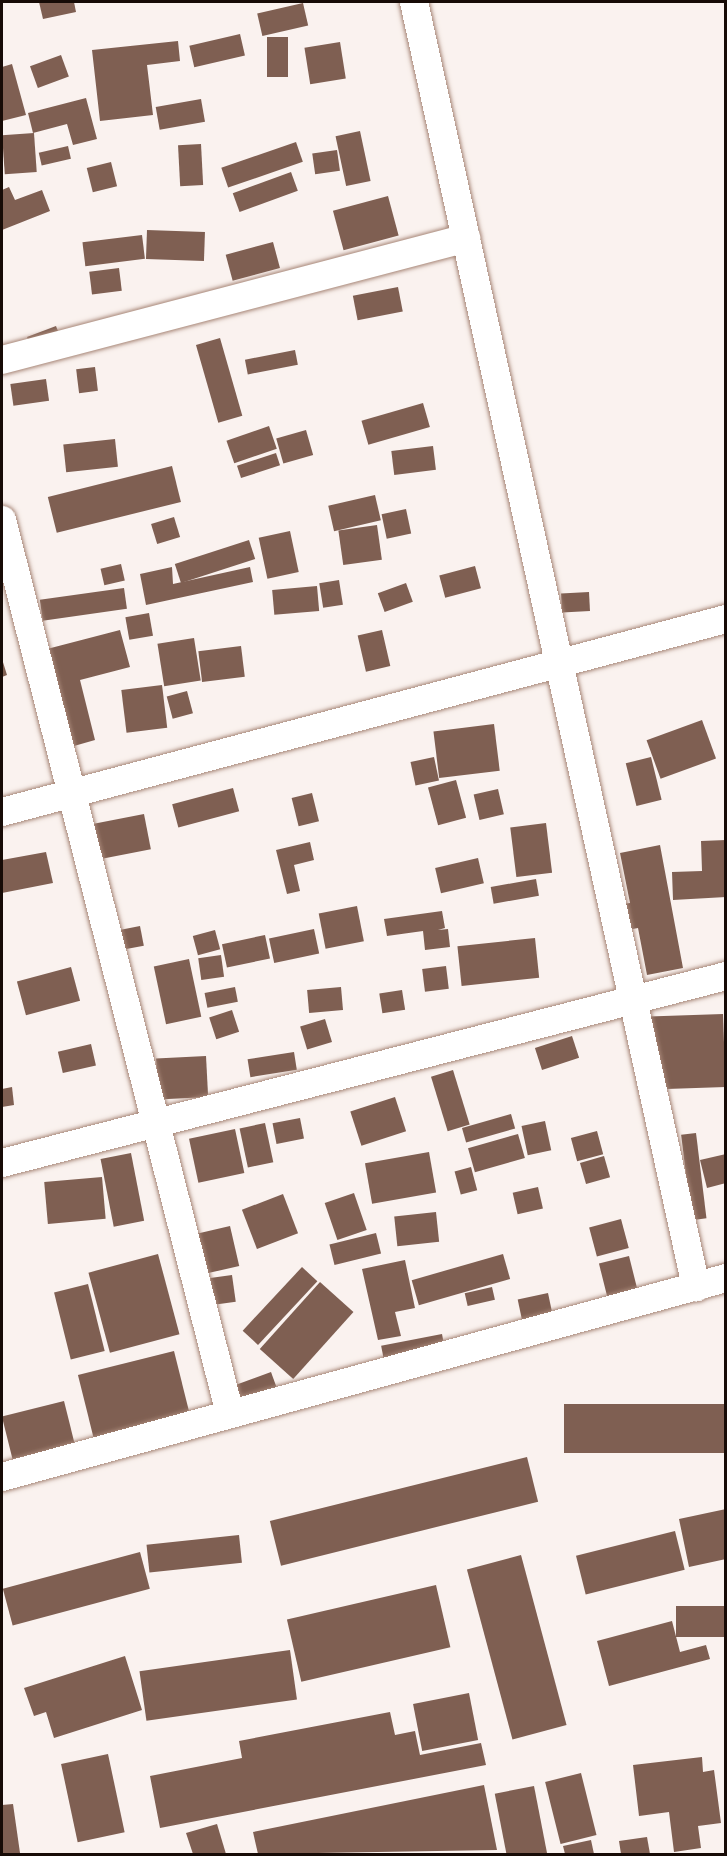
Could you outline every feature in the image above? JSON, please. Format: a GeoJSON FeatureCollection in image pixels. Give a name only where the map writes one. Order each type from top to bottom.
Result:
{"type":"FeatureCollection","features":[{"type":"Feature","properties":{"kind":"street"},"geometry":{"type":"LineString","coordinates":[[414,2],[696,1287]]}},
{"type":"Feature","properties":{"kind":"street"},"geometry":{"type":"LineString","coordinates":[[2,360],[466,238]]}},
{"type":"Feature","properties":{"kind":"street"},"geometry":{"type":"LineString","coordinates":[[2,520],[230,1414]]}},
{"type":"Feature","properties":{"kind":"street"},"geometry":{"type":"LineString","coordinates":[[2,812],[726,619]]}},
{"type":"Feature","properties":{"kind":"street"},"geometry":{"type":"LineString","coordinates":[[2,1163],[726,976]]}},
{"type":"Feature","properties":{"kind":"street"},"geometry":{"type":"LineString","coordinates":[[2,1478],[726,1278]]}},
{"type":"Feature","properties":{"kind":"building"},"geometry":{"type":"Polygon","coordinates":[[[39,2],[74,2],[76,12],[43,19],[39,2]]]}},
{"type":"Feature","properties":{"kind":"building"},"geometry":{"type":"Polygon","coordinates":[[[303,3],[308,25],[262,36],[257,14],[303,3]]]}},
{"type":"Feature","properties":{"kind":"building"},"geometry":{"type":"Polygon","coordinates":[[[240,34],[245,55],[194,67],[189,46],[240,34]]]}},
{"type":"Feature","properties":{"kind":"building"},"geometry":{"type":"Polygon","coordinates":[[[267,37],[288,37],[288,77],[267,77],[267,37]]]}},
{"type":"Feature","properties":{"kind":"building"},"geometry":{"type":"Polygon","coordinates":[[[178,41],[180,61],[147,65],[153,115],[100,121],[92,50],[178,41]]]}},
{"type":"Feature","properties":{"kind":"building"},"geometry":{"type":"Polygon","coordinates":[[[340,42],[346,79],[310,84],[304,48],[340,42]]]}},
{"type":"Feature","properties":{"kind":"building"},"geometry":{"type":"Polygon","coordinates":[[[61,55],[69,77],[38,88],[30,66],[61,55]]]}},
{"type":"Feature","properties":{"kind":"building"},"geometry":{"type":"Polygon","coordinates":[[[12,64],[26,115],[2,121],[2,67],[12,64]]]}},
{"type":"Feature","properties":{"kind":"building"},"geometry":{"type":"Polygon","coordinates":[[[86,98],[97,139],[73,145],[67,124],[33,133],[28,113],[86,98]]]}},
{"type":"Feature","properties":{"kind":"building"},"geometry":{"type":"Polygon","coordinates":[[[201,99],[205,122],[160,130],[156,107],[201,99]]]}},
{"type":"Feature","properties":{"kind":"building"},"geometry":{"type":"Polygon","coordinates":[[[360,131],[371,181],[346,186],[336,136],[360,131]]]}},
{"type":"Feature","properties":{"kind":"building"},"geometry":{"type":"Polygon","coordinates":[[[34,133],[37,172],[5,174],[2,135],[34,133]]]}},
{"type":"Feature","properties":{"kind":"building"},"geometry":{"type":"Polygon","coordinates":[[[296,142],[303,162],[228,188],[221,168],[296,142]]]}},
{"type":"Feature","properties":{"kind":"building"},"geometry":{"type":"Polygon","coordinates":[[[201,144],[203,185],[180,186],[178,145],[201,144]]]}},
{"type":"Feature","properties":{"kind":"building"},"geometry":{"type":"Polygon","coordinates":[[[68,146],[71,159],[42,165],[39,153],[68,146]]]}},
{"type":"Feature","properties":{"kind":"building"},"geometry":{"type":"Polygon","coordinates":[[[337,150],[340,171],[315,174],[312,153],[337,150]]]}},
{"type":"Feature","properties":{"kind":"building"},"geometry":{"type":"Polygon","coordinates":[[[111,162],[117,186],[93,192],[87,168],[111,162]]]}},
{"type":"Feature","properties":{"kind":"building"},"geometry":{"type":"Polygon","coordinates":[[[291,172],[298,191],[240,212],[233,193],[291,172]]]}},
{"type":"Feature","properties":{"kind":"building"},"geometry":{"type":"Polygon","coordinates":[[[9,187],[15,200],[42,190],[50,211],[2,230],[2,190],[9,187]]]}},
{"type":"Feature","properties":{"kind":"building"},"geometry":{"type":"Polygon","coordinates":[[[388,196],[399,236],[344,250],[333,211],[388,196]]]}},
{"type":"Feature","properties":{"kind":"building"},"geometry":{"type":"Polygon","coordinates":[[[147,230],[205,232],[204,261],[146,259],[147,230]]]}},
{"type":"Feature","properties":{"kind":"building"},"geometry":{"type":"Polygon","coordinates":[[[142,235],[145,259],[85,266],[82,242],[142,235]]]}},
{"type":"Feature","properties":{"kind":"building"},"geometry":{"type":"Polygon","coordinates":[[[273,242],[280,268],[233,281],[226,255],[273,242]]]}},
{"type":"Feature","properties":{"kind":"building"},"geometry":{"type":"Polygon","coordinates":[[[119,268],[122,291],[92,294],[89,272],[119,268]]]}},
{"type":"Feature","properties":{"kind":"building"},"geometry":{"type":"Polygon","coordinates":[[[398,287],[403,312],[358,320],[353,296],[398,287]]]}},
{"type":"Feature","properties":{"kind":"building"},"geometry":{"type":"Polygon","coordinates":[[[56,326],[62,342],[33,353],[27,337],[56,326]]]}},
{"type":"Feature","properties":{"kind":"building"},"geometry":{"type":"Polygon","coordinates":[[[220,338],[242,416],[218,423],[196,345],[220,338]]]}},
{"type":"Feature","properties":{"kind":"building"},"geometry":{"type":"Polygon","coordinates":[[[295,350],[298,365],[248,374],[245,360],[295,350]]]}},
{"type":"Feature","properties":{"kind":"building"},"geometry":{"type":"Polygon","coordinates":[[[95,367],[98,391],[79,393],[76,369],[95,367]]]}},
{"type":"Feature","properties":{"kind":"building"},"geometry":{"type":"Polygon","coordinates":[[[46,379],[49,401],[13,406],[10,384],[46,379]]]}},
{"type":"Feature","properties":{"kind":"building"},"geometry":{"type":"Polygon","coordinates":[[[423,403],[430,427],[368,445],[361,421],[423,403]]]}},
{"type":"Feature","properties":{"kind":"building"},"geometry":{"type":"Polygon","coordinates":[[[269,426],[277,449],[234,463],[226,441],[269,426]]]}},
{"type":"Feature","properties":{"kind":"building"},"geometry":{"type":"Polygon","coordinates":[[[306,430],[313,455],[283,464],[276,439],[306,430]]]}},
{"type":"Feature","properties":{"kind":"building"},"geometry":{"type":"Polygon","coordinates":[[[115,439],[118,467],[66,472],[63,444],[115,439]]]}},
{"type":"Feature","properties":{"kind":"building"},"geometry":{"type":"Polygon","coordinates":[[[433,446],[436,470],[394,475],[391,451],[433,446]]]}},
{"type":"Feature","properties":{"kind":"building"},"geometry":{"type":"Polygon","coordinates":[[[276,453],[280,465],[241,478],[237,466],[276,453]]]}},
{"type":"Feature","properties":{"kind":"building"},"geometry":{"type":"Polygon","coordinates":[[[172,466],[181,502],[57,533],[48,497],[172,466]]]}},
{"type":"Feature","properties":{"kind":"building"},"geometry":{"type":"Polygon","coordinates":[[[375,495],[381,520],[334,531],[328,506],[375,495]]]}},
{"type":"Feature","properties":{"kind":"building"},"geometry":{"type":"Polygon","coordinates":[[[406,509],[411,533],[387,539],[382,514],[406,509]]]}},
{"type":"Feature","properties":{"kind":"building"},"geometry":{"type":"Polygon","coordinates":[[[174,517],[180,537],[157,544],[151,524],[174,517]]]}},
{"type":"Feature","properties":{"kind":"building"},"geometry":{"type":"Polygon","coordinates":[[[377,525],[382,560],[343,565],[338,530],[377,525]]]}},
{"type":"Feature","properties":{"kind":"building"},"geometry":{"type":"Polygon","coordinates":[[[290,531],[299,572],[267,579],[259,538],[290,531]]]}},
{"type":"Feature","properties":{"kind":"building"},"geometry":{"type":"Polygon","coordinates":[[[249,540],[255,559],[181,583],[175,564],[249,540]]]}},
{"type":"Feature","properties":{"kind":"building"},"geometry":{"type":"Polygon","coordinates":[[[121,564],[125,581],[104,585],[101,569],[121,564]]]}},
{"type":"Feature","properties":{"kind":"building"},"geometry":{"type":"Polygon","coordinates":[[[475,566],[481,588],[445,598],[439,576],[475,566]]]}},
{"type":"Feature","properties":{"kind":"building"},"geometry":{"type":"Polygon","coordinates":[[[172,567],[173,584],[250,567],[253,582],[146,605],[140,574],[172,567]]]}},
{"type":"Feature","properties":{"kind":"building"},"geometry":{"type":"Polygon","coordinates":[[[339,580],[343,605],[323,608],[319,583],[339,580]]]}},
{"type":"Feature","properties":{"kind":"building"},"geometry":{"type":"Polygon","coordinates":[[[406,583],[413,602],[385,612],[378,593],[406,583]]]}},
{"type":"Feature","properties":{"kind":"building"},"geometry":{"type":"Polygon","coordinates":[[[317,586],[319,611],[274,615],[272,590],[317,586]]]}},
{"type":"Feature","properties":{"kind":"building"},"geometry":{"type":"Polygon","coordinates":[[[124,588],[127,609],[43,621],[40,600],[124,588]]]}},
{"type":"Feature","properties":{"kind":"building"},"geometry":{"type":"Polygon","coordinates":[[[589,592],[590,611],[562,612],[561,593],[589,592]]]}},
{"type":"Feature","properties":{"kind":"building"},"geometry":{"type":"Polygon","coordinates":[[[149,613],[153,636],[129,640],[125,617],[149,613]]]}},
{"type":"Feature","properties":{"kind":"building"},"geometry":{"type":"Polygon","coordinates":[[[120,630],[130,667],[80,680],[95,740],[74,746],[47,649],[120,630]]]}},
{"type":"Feature","properties":{"kind":"building"},"geometry":{"type":"Polygon","coordinates":[[[382,630],[390,666],[366,672],[358,636],[382,630]]]}},
{"type":"Feature","properties":{"kind":"building"},"geometry":{"type":"Polygon","coordinates":[[[194,638],[201,680],[164,686],[157,644],[194,638]]]}},
{"type":"Feature","properties":{"kind":"building"},"geometry":{"type":"Polygon","coordinates":[[[241,646],[245,677],[202,682],[198,651],[241,646]]]}},
{"type":"Feature","properties":{"kind":"building"},"geometry":{"type":"Polygon","coordinates":[[[2,659],[7,675],[2,677],[2,659]]]}},
{"type":"Feature","properties":{"kind":"building"},"geometry":{"type":"Polygon","coordinates":[[[162,685],[167,728],[127,733],[121,690],[162,685]]]}},
{"type":"Feature","properties":{"kind":"building"},"geometry":{"type":"Polygon","coordinates":[[[187,691],[193,713],[173,719],[167,696],[187,691]]]}},
{"type":"Feature","properties":{"kind":"building"},"geometry":{"type":"Polygon","coordinates":[[[702,720],[716,759],[661,779],[647,740],[702,720]]]}},
{"type":"Feature","properties":{"kind":"building"},"geometry":{"type":"Polygon","coordinates":[[[494,724],[500,771],[439,778],[433,731],[494,724]]]}},
{"type":"Feature","properties":{"kind":"building"},"geometry":{"type":"Polygon","coordinates":[[[434,757],[439,780],[416,785],[411,762],[434,757]]]}},
{"type":"Feature","properties":{"kind":"building"},"geometry":{"type":"Polygon","coordinates":[[[651,757],[662,800],[636,806],[626,763],[651,757]]]}},
{"type":"Feature","properties":{"kind":"building"},"geometry":{"type":"Polygon","coordinates":[[[456,780],[466,818],[438,825],[428,788],[456,780]]]}},
{"type":"Feature","properties":{"kind":"building"},"geometry":{"type":"Polygon","coordinates":[[[233,788],[239,811],[178,827],[172,804],[233,788]]]}},
{"type":"Feature","properties":{"kind":"building"},"geometry":{"type":"Polygon","coordinates":[[[498,789],[504,814],[479,820],[474,795],[498,789]]]}},
{"type":"Feature","properties":{"kind":"building"},"geometry":{"type":"Polygon","coordinates":[[[312,793],[319,821],[299,826],[292,798],[312,793]]]}},
{"type":"Feature","properties":{"kind":"building"},"geometry":{"type":"Polygon","coordinates":[[[144,814],[151,849],[101,859],[94,824],[144,814]]]}},
{"type":"Feature","properties":{"kind":"building"},"geometry":{"type":"Polygon","coordinates":[[[546,823],[552,873],[516,877],[510,827],[546,823]]]}},
{"type":"Feature","properties":{"kind":"building"},"geometry":{"type":"Polygon","coordinates":[[[726,840],[726,897],[673,900],[672,872],[702,871],[701,841],[726,840]]]}},
{"type":"Feature","properties":{"kind":"building"},"geometry":{"type":"Polygon","coordinates":[[[310,842],[314,860],[294,865],[300,891],[287,894],[276,850],[310,842]]]}},
{"type":"Feature","properties":{"kind":"building"},"geometry":{"type":"Polygon","coordinates":[[[660,845],[683,968],[647,975],[638,928],[617,932],[611,906],[630,903],[620,853],[660,845]]]}},
{"type":"Feature","properties":{"kind":"building"},"geometry":{"type":"Polygon","coordinates":[[[46,852],[53,883],[2,893],[2,860],[46,852]]]}},
{"type":"Feature","properties":{"kind":"building"},"geometry":{"type":"Polygon","coordinates":[[[478,858],[484,883],[441,893],[435,868],[478,858]]]}},
{"type":"Feature","properties":{"kind":"building"},"geometry":{"type":"Polygon","coordinates":[[[536,879],[539,896],[494,904],[491,887],[536,879]]]}},
{"type":"Feature","properties":{"kind":"building"},"geometry":{"type":"Polygon","coordinates":[[[357,906],[364,941],[326,949],[319,913],[357,906]]]}},
{"type":"Feature","properties":{"kind":"building"},"geometry":{"type":"Polygon","coordinates":[[[442,911],[445,928],[438,930],[448,929],[450,947],[425,950],[423,931],[387,936],[384,919],[442,911]]]}},
{"type":"Feature","properties":{"kind":"building"},"geometry":{"type":"Polygon","coordinates":[[[140,926],[144,946],[122,950],[118,930],[140,926]]]}},
{"type":"Feature","properties":{"kind":"building"},"geometry":{"type":"Polygon","coordinates":[[[314,929],[319,953],[274,963],[269,939],[314,929]]]}},
{"type":"Feature","properties":{"kind":"building"},"geometry":{"type":"Polygon","coordinates":[[[215,930],[220,949],[198,955],[193,936],[215,930]]]}},
{"type":"Feature","properties":{"kind":"building"},"geometry":{"type":"Polygon","coordinates":[[[265,935],[270,958],[227,968],[222,944],[265,935]]]}},
{"type":"Feature","properties":{"kind":"building"},"geometry":{"type":"Polygon","coordinates":[[[535,938],[539,978],[462,986],[457,946],[535,938]]]}},
{"type":"Feature","properties":{"kind":"building"},"geometry":{"type":"Polygon","coordinates":[[[221,955],[224,977],[201,980],[198,958],[221,955]]]}},
{"type":"Feature","properties":{"kind":"building"},"geometry":{"type":"Polygon","coordinates":[[[189,959],[201,1017],[166,1024],[154,966],[189,959]]]}},
{"type":"Feature","properties":{"kind":"building"},"geometry":{"type":"Polygon","coordinates":[[[446,966],[449,989],[425,992],[422,969],[446,966]]]}},
{"type":"Feature","properties":{"kind":"building"},"geometry":{"type":"Polygon","coordinates":[[[71,967],[80,1001],[26,1015],[17,981],[71,967]]]}},
{"type":"Feature","properties":{"kind":"building"},"geometry":{"type":"Polygon","coordinates":[[[235,987],[238,1002],[207,1008],[205,993],[235,987]]]}},
{"type":"Feature","properties":{"kind":"building"},"geometry":{"type":"Polygon","coordinates":[[[341,987],[343,1010],[309,1013],[307,990],[341,987]]]}},
{"type":"Feature","properties":{"kind":"building"},"geometry":{"type":"Polygon","coordinates":[[[402,990],[405,1010],[382,1013],[379,994],[402,990]]]}},
{"type":"Feature","properties":{"kind":"building"},"geometry":{"type":"Polygon","coordinates":[[[232,1010],[239,1032],[216,1039],[209,1017],[232,1010]]]}},
{"type":"Feature","properties":{"kind":"building"},"geometry":{"type":"Polygon","coordinates":[[[723,1014],[726,1087],[652,1090],[649,1017],[723,1014]]]}},
{"type":"Feature","properties":{"kind":"building"},"geometry":{"type":"Polygon","coordinates":[[[325,1019],[332,1042],[307,1050],[300,1027],[325,1019]]]}},
{"type":"Feature","properties":{"kind":"building"},"geometry":{"type":"Polygon","coordinates":[[[572,1036],[579,1058],[542,1070],[535,1048],[572,1036]]]}},
{"type":"Feature","properties":{"kind":"building"},"geometry":{"type":"Polygon","coordinates":[[[91,1044],[96,1065],[63,1073],[58,1052],[91,1044]]]}},
{"type":"Feature","properties":{"kind":"building"},"geometry":{"type":"Polygon","coordinates":[[[294,1052],[297,1070],[250,1077],[248,1059],[294,1052]]]}},
{"type":"Feature","properties":{"kind":"building"},"geometry":{"type":"Polygon","coordinates":[[[206,1056],[208,1097],[158,1100],[156,1059],[206,1056]]]}},
{"type":"Feature","properties":{"kind":"building"},"geometry":{"type":"Polygon","coordinates":[[[453,1070],[470,1125],[448,1131],[431,1077],[453,1070]]]}},
{"type":"Feature","properties":{"kind":"building"},"geometry":{"type":"Polygon","coordinates":[[[12,1087],[14,1105],[2,1107],[2,1089],[12,1087]]]}},
{"type":"Feature","properties":{"kind":"building"},"geometry":{"type":"Polygon","coordinates":[[[395,1097],[406,1131],[361,1146],[350,1112],[395,1097]]]}},
{"type":"Feature","properties":{"kind":"building"},"geometry":{"type":"Polygon","coordinates":[[[511,1114],[515,1128],[466,1142],[462,1128],[511,1114]]]}},
{"type":"Feature","properties":{"kind":"building"},"geometry":{"type":"Polygon","coordinates":[[[300,1118],[304,1139],[277,1144],[273,1123],[300,1118]]]}},
{"type":"Feature","properties":{"kind":"building"},"geometry":{"type":"Polygon","coordinates":[[[545,1121],[551,1150],[528,1155],[522,1126],[545,1121]]]}},
{"type":"Feature","properties":{"kind":"building"},"geometry":{"type":"Polygon","coordinates":[[[265,1123],[273,1162],[248,1168],[240,1128],[265,1123]]]}},
{"type":"Feature","properties":{"kind":"building"},"geometry":{"type":"Polygon","coordinates":[[[235,1129],[244,1173],[198,1183],[189,1139],[235,1129]]]}},
{"type":"Feature","properties":{"kind":"building"},"geometry":{"type":"Polygon","coordinates":[[[597,1131],[603,1154],[577,1161],[571,1138],[597,1131]]]}},
{"type":"Feature","properties":{"kind":"building"},"geometry":{"type":"Polygon","coordinates":[[[696,1133],[706,1218],[692,1220],[681,1135],[696,1133]]]}},
{"type":"Feature","properties":{"kind":"building"},"geometry":{"type":"Polygon","coordinates":[[[518,1134],[525,1158],[475,1172],[468,1148],[518,1134]]]}},
{"type":"Feature","properties":{"kind":"building"},"geometry":{"type":"Polygon","coordinates":[[[429,1152],[436,1192],[372,1204],[365,1163],[429,1152]]]}},
{"type":"Feature","properties":{"kind":"building"},"geometry":{"type":"Polygon","coordinates":[[[131,1153],[144,1221],[114,1227],[101,1159],[131,1153]]]}},
{"type":"Feature","properties":{"kind":"building"},"geometry":{"type":"Polygon","coordinates":[[[726,1154],[726,1183],[707,1188],[700,1160],[726,1154]]]}},
{"type":"Feature","properties":{"kind":"building"},"geometry":{"type":"Polygon","coordinates":[[[604,1156],[610,1177],[586,1184],[580,1163],[604,1156]]]}},
{"type":"Feature","properties":{"kind":"building"},"geometry":{"type":"Polygon","coordinates":[[[471,1167],[477,1190],[461,1195],[455,1171],[471,1167]]]}},
{"type":"Feature","properties":{"kind":"building"},"geometry":{"type":"Polygon","coordinates":[[[102,1177],[106,1219],[48,1224],[44,1182],[102,1177]]]}},
{"type":"Feature","properties":{"kind":"building"},"geometry":{"type":"Polygon","coordinates":[[[538,1187],[543,1208],[518,1214],[513,1193],[538,1187]]]}},
{"type":"Feature","properties":{"kind":"building"},"geometry":{"type":"Polygon","coordinates":[[[354,1193],[367,1230],[337,1240],[325,1203],[354,1193]]]}},
{"type":"Feature","properties":{"kind":"building"},"geometry":{"type":"Polygon","coordinates":[[[283,1194],[298,1233],[257,1249],[242,1210],[283,1194]]]}},
{"type":"Feature","properties":{"kind":"building"},"geometry":{"type":"Polygon","coordinates":[[[436,1212],[439,1242],[397,1246],[394,1216],[436,1212]]]}},
{"type":"Feature","properties":{"kind":"building"},"geometry":{"type":"Polygon","coordinates":[[[621,1219],[629,1248],[597,1257],[589,1228],[621,1219]]]}},
{"type":"Feature","properties":{"kind":"building"},"geometry":{"type":"Polygon","coordinates":[[[230,1226],[239,1266],[207,1273],[198,1233],[230,1226]]]}},
{"type":"Feature","properties":{"kind":"building"},"geometry":{"type":"Polygon","coordinates":[[[376,1233],[381,1253],[335,1265],[329,1245],[376,1233]]]}},
{"type":"Feature","properties":{"kind":"building"},"geometry":{"type":"Polygon","coordinates":[[[158,1254],[179,1334],[110,1353],[88,1273],[158,1254]]]}},
{"type":"Feature","properties":{"kind":"building"},"geometry":{"type":"Polygon","coordinates":[[[503,1254],[510,1279],[419,1305],[412,1280],[503,1254]]]}},
{"type":"Feature","properties":{"kind":"building"},"geometry":{"type":"Polygon","coordinates":[[[629,1256],[638,1293],[608,1300],[599,1263],[629,1256]]]}},
{"type":"Feature","properties":{"kind":"building"},"geometry":{"type":"Polygon","coordinates":[[[405,1260],[415,1308],[395,1312],[401,1336],[378,1340],[362,1269],[405,1260]]]}},
{"type":"Feature","properties":{"kind":"building"},"geometry":{"type":"Polygon","coordinates":[[[302,1267],[317,1281],[258,1345],[243,1331],[302,1267]]]}},
{"type":"Feature","properties":{"kind":"building"},"geometry":{"type":"Polygon","coordinates":[[[232,1275],[236,1302],[214,1305],[210,1278],[232,1275]]]}},
{"type":"Feature","properties":{"kind":"building"},"geometry":{"type":"Polygon","coordinates":[[[320,1282],[353,1312],[293,1379],[260,1349],[320,1282]]]}},
{"type":"Feature","properties":{"kind":"building"},"geometry":{"type":"Polygon","coordinates":[[[88,1284],[105,1351],[71,1359],[54,1292],[88,1284]]]}},
{"type":"Feature","properties":{"kind":"building"},"geometry":{"type":"Polygon","coordinates":[[[492,1287],[495,1300],[468,1306],[465,1293],[492,1287]]]}},
{"type":"Feature","properties":{"kind":"building"},"geometry":{"type":"Polygon","coordinates":[[[548,1293],[553,1317],[523,1324],[518,1299],[548,1293]]]}},
{"type":"Feature","properties":{"kind":"building"},"geometry":{"type":"Polygon","coordinates":[[[442,1334],[445,1349],[384,1361],[381,1346],[442,1334]]]}},
{"type":"Feature","properties":{"kind":"building"},"geometry":{"type":"Polygon","coordinates":[[[174,1351],[190,1417],[94,1441],[78,1375],[174,1351]]]}},
{"type":"Feature","properties":{"kind":"building"},"geometry":{"type":"Polygon","coordinates":[[[271,1372],[281,1399],[243,1413],[233,1386],[271,1372]]]}},
{"type":"Feature","properties":{"kind":"building"},"geometry":{"type":"Polygon","coordinates":[[[64,1401],[75,1444],[13,1459],[2,1416],[64,1401]]]}},
{"type":"Feature","properties":{"kind":"building"},"geometry":{"type":"Polygon","coordinates":[[[564,1404],[726,1404],[726,1453],[564,1453],[564,1404]]]}},
{"type":"Feature","properties":{"kind":"building"},"geometry":{"type":"Polygon","coordinates":[[[527,1457],[538,1502],[281,1566],[270,1521],[527,1457]]]}},
{"type":"Feature","properties":{"kind":"building"},"geometry":{"type":"Polygon","coordinates":[[[726,1509],[726,1559],[689,1567],[679,1519],[726,1509]]]}},
{"type":"Feature","properties":{"kind":"building"},"geometry":{"type":"Polygon","coordinates":[[[675,1531],[685,1570],[586,1594],[576,1556],[675,1531]]]}},
{"type":"Feature","properties":{"kind":"building"},"geometry":{"type":"Polygon","coordinates":[[[239,1535],[242,1563],[149,1573],[147,1545],[239,1535]]]}},
{"type":"Feature","properties":{"kind":"building"},"geometry":{"type":"Polygon","coordinates":[[[140,1552],[150,1589],[13,1625],[3,1589],[140,1552]]]}},
{"type":"Feature","properties":{"kind":"building"},"geometry":{"type":"Polygon","coordinates":[[[521,1555],[567,1725],[512,1739],[467,1569],[521,1555]]]}},
{"type":"Feature","properties":{"kind":"building"},"geometry":{"type":"Polygon","coordinates":[[[436,1585],[450,1647],[301,1682],[287,1619],[436,1585]]]}},
{"type":"Feature","properties":{"kind":"building"},"geometry":{"type":"Polygon","coordinates":[[[676,1606],[726,1606],[726,1637],[676,1637],[676,1606]]]}},
{"type":"Feature","properties":{"kind":"building"},"geometry":{"type":"Polygon","coordinates":[[[672,1621],[680,1652],[706,1645],[710,1659],[609,1686],[597,1641],[672,1621]]]}},
{"type":"Feature","properties":{"kind":"building"},"geometry":{"type":"Polygon","coordinates":[[[290,1650],[297,1700],[146,1721],[139,1671],[290,1650]]]}},
{"type":"Feature","properties":{"kind":"building"},"geometry":{"type":"Polygon","coordinates":[[[125,1656],[142,1710],[54,1738],[46,1712],[34,1716],[24,1688],[125,1656]]]}},
{"type":"Feature","properties":{"kind":"building"},"geometry":{"type":"Polygon","coordinates":[[[469,1693],[478,1740],[422,1751],[413,1704],[469,1693]]]}},
{"type":"Feature","properties":{"kind":"building"},"geometry":{"type":"Polygon","coordinates":[[[390,1712],[395,1735],[415,1731],[420,1755],[481,1743],[486,1765],[160,1828],[150,1776],[242,1758],[239,1741],[390,1712]]]}},
{"type":"Feature","properties":{"kind":"building"},"geometry":{"type":"Polygon","coordinates":[[[108,1754],[125,1832],[78,1842],[61,1764],[108,1754]]]}},
{"type":"Feature","properties":{"kind":"building"},"geometry":{"type":"Polygon","coordinates":[[[702,1757],[703,1772],[714,1770],[721,1823],[698,1826],[701,1848],[674,1852],[669,1812],[639,1816],[633,1765],[702,1757]]]}},
{"type":"Feature","properties":{"kind":"building"},"geometry":{"type":"Polygon","coordinates":[[[581,1773],[596,1835],[561,1844],[545,1782],[581,1773]]]}},
{"type":"Feature","properties":{"kind":"building"},"geometry":{"type":"Polygon","coordinates":[[[484,1785],[497,1850],[258,1854],[253,1832],[484,1785]]]}},
{"type":"Feature","properties":{"kind":"building"},"geometry":{"type":"Polygon","coordinates":[[[534,1786],[547,1854],[506,1854],[495,1794],[534,1786]]]}},
{"type":"Feature","properties":{"kind":"building"},"geometry":{"type":"Polygon","coordinates":[[[13,1804],[20,1853],[2,1854],[2,1805],[13,1804]]]}},
{"type":"Feature","properties":{"kind":"building"},"geometry":{"type":"Polygon","coordinates":[[[217,1824],[226,1854],[193,1854],[186,1833],[217,1824]]]}},
{"type":"Feature","properties":{"kind":"building"},"geometry":{"type":"Polygon","coordinates":[[[647,1837],[650,1854],[621,1854],[619,1841],[647,1837]]]}},
{"type":"Feature","properties":{"kind":"building"},"geometry":{"type":"Polygon","coordinates":[[[591,1840],[594,1854],[565,1854],[563,1846],[591,1840]]]}}]}
